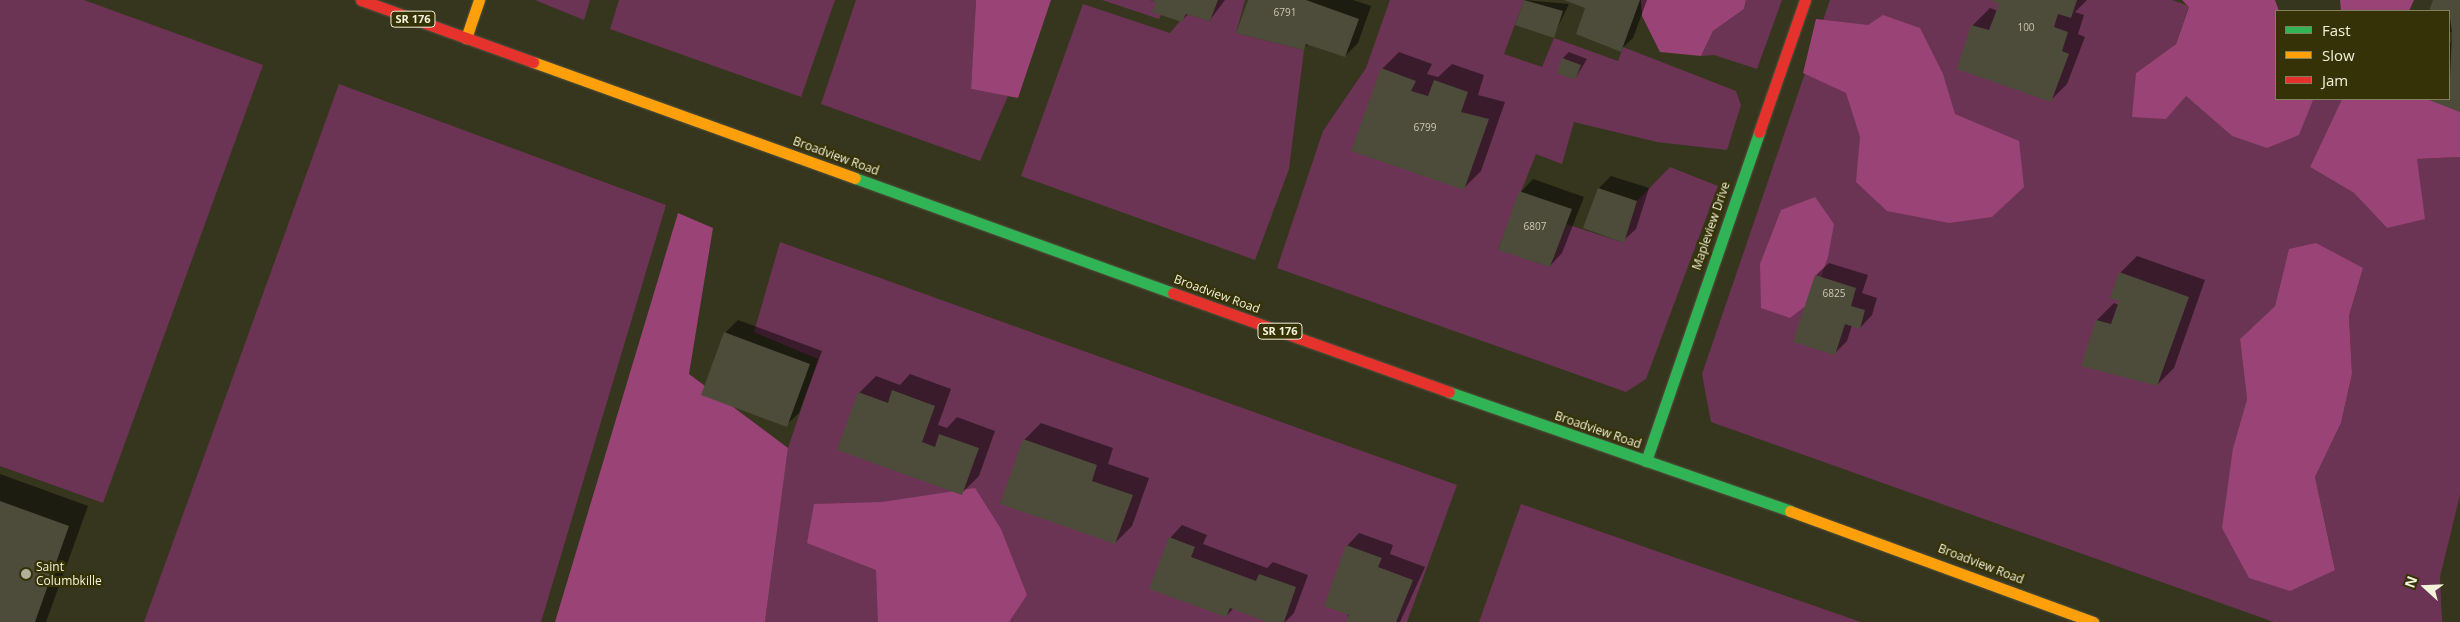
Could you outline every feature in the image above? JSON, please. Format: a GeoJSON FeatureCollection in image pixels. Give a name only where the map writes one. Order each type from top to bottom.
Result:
{"type":"FeatureCollection","features":[{"type":"Feature","properties":{"kind":"main road","name":"Broadview Road"},"geometry":{"type":"LineString","coordinates":[[361,0],[1646,461],[1960,570],[2093,622]]}},
{"type":"Feature","properties":{"kind":"main road"},"geometry":{"type":"LineString","coordinates":[[466,38],[479,0]]}},
{"type":"Feature","properties":{"kind":"main road","name":"Mapleview Drive"},"geometry":{"type":"LineString","coordinates":[[1646,461],[1805,0]]}},
{"type":"Feature","properties":{"kind":"shaded area"},"geometry":{"type":"Polygon","coordinates":[[[0,0],[84,0],[263,65],[103,503],[0,466],[0,0]]]}},
{"type":"Feature","properties":{"kind":"shaded area"},"geometry":{"type":"Polygon","coordinates":[[[535,0],[590,0],[584,20],[535,0]]]}},
{"type":"Feature","properties":{"kind":"shaded area"},"geometry":{"type":"Polygon","coordinates":[[[619,0],[835,0],[801,97],[610,29],[619,0]]]}},
{"type":"Feature","properties":{"kind":"shaded area"},"geometry":{"type":"Polygon","coordinates":[[[856,0],[976,0],[971,89],[1008,96],[980,161],[821,104],[856,0]]]}},
{"type":"Feature","properties":{"kind":"shaded area"},"geometry":{"type":"Polygon","coordinates":[[[976,0],[1051,0],[1018,98],[971,89],[976,0]]]}},
{"type":"Feature","properties":{"kind":"shaded area"},"geometry":{"type":"Polygon","coordinates":[[[1102,0],[1150,0],[1156,2],[1161,15],[1159,19],[1102,0]]]}},
{"type":"Feature","properties":{"kind":"shaded area"},"geometry":{"type":"Polygon","coordinates":[[[1218,0],[1245,0],[1236,33],[1304,50],[1289,169],[1255,260],[1021,176],[1083,4],[1170,33],[1186,14],[1210,21],[1218,0]]]}},
{"type":"Feature","properties":{"kind":"shaded area"},"geometry":{"type":"Polygon","coordinates":[[[1390,0],[1524,0],[1504,54],[1542,67],[1554,38],[1618,61],[1623,47],[1736,91],[1741,105],[1727,150],[1657,142],[1574,122],[1562,164],[1536,154],[1498,249],[1550,267],[1566,224],[1624,243],[1637,201],[1670,167],[1718,186],[1646,379],[1626,392],[1277,268],[1323,131],[1366,68],[1390,0]]]}},
{"type":"Feature","properties":{"kind":"shaded area"},"geometry":{"type":"Polygon","coordinates":[[[1641,0],[1746,0],[1744,9],[1713,31],[1701,56],[1660,52],[1642,16],[1641,0]]]}},
{"type":"Feature","properties":{"kind":"shaded area"},"geometry":{"type":"Polygon","coordinates":[[[1746,0],[1782,0],[1757,69],[1714,55],[1701,56],[1713,31],[1744,9],[1746,0]]]}},
{"type":"Feature","properties":{"kind":"shaded area"},"geometry":{"type":"Polygon","coordinates":[[[1830,0],[2172,0],[2189,6],[2176,44],[2136,73],[2186,96],[2232,136],[2310,100],[2342,100],[2310,167],[2354,193],[2387,228],[2417,159],[2460,157],[2460,495],[2440,577],[2442,622],[2274,622],[1711,422],[1702,374],[1830,0]],[[2289,250],[2275,306],[2240,339],[2247,399],[2233,448],[2335,569],[2315,477],[2341,423],[2352,374],[2349,316],[2363,268],[2289,250]]]}},
{"type":"Feature","properties":{"kind":"shaded area"},"geometry":{"type":"Polygon","coordinates":[[[2182,0],[2275,0],[2279,10],[2275,10],[2275,100],[2313,100],[2299,135],[2267,148],[2232,136],[2186,96],[2166,119],[2132,117],[2136,73],[2176,44],[2189,7],[2182,0]]]}},
{"type":"Feature","properties":{"kind":"shaded area"},"geometry":{"type":"Polygon","coordinates":[[[2340,0],[2414,0],[2409,10],[2341,10],[2340,0]]]}},
{"type":"Feature","properties":{"kind":"shaded area"},"geometry":{"type":"Polygon","coordinates":[[[1883,15],[1920,28],[1943,74],[1955,114],[2019,141],[2024,187],[1992,217],[1949,223],[1887,211],[1856,182],[1860,137],[1846,93],[1803,73],[1816,19],[1868,25],[1883,15]]]}},
{"type":"Feature","properties":{"kind":"shaded area"},"geometry":{"type":"Polygon","coordinates":[[[2450,74],[2460,76],[2460,157],[2417,159],[2425,219],[2387,228],[2354,193],[2310,167],[2342,100],[2450,100],[2450,74]]]}},
{"type":"Feature","properties":{"kind":"shaded area"},"geometry":{"type":"Polygon","coordinates":[[[339,84],[666,205],[541,622],[144,622],[339,84]]]}},
{"type":"Feature","properties":{"kind":"shaded area"},"geometry":{"type":"Polygon","coordinates":[[[1815,197],[1834,224],[1828,257],[1812,301],[1790,318],[1761,308],[1760,264],[1781,210],[1815,197]]]}},
{"type":"Feature","properties":{"kind":"shaded area"},"geometry":{"type":"Polygon","coordinates":[[[678,213],[713,228],[689,374],[788,448],[765,622],[555,622],[678,213]]]}},
{"type":"Feature","properties":{"kind":"shaded area"},"geometry":{"type":"Polygon","coordinates":[[[780,242],[1457,485],[1407,622],[765,622],[788,448],[818,359],[754,332],[780,242]]]}},
{"type":"Feature","properties":{"kind":"shaded area"},"geometry":{"type":"Polygon","coordinates":[[[2316,243],[2363,268],[2349,316],[2352,374],[2341,423],[2315,477],[2335,570],[2290,591],[2249,578],[2222,528],[2233,448],[2247,399],[2240,339],[2275,306],[2289,249],[2316,243]]]}},
{"type":"Feature","properties":{"kind":"shaded area"},"geometry":{"type":"Polygon","coordinates":[[[975,488],[1001,529],[1027,595],[1009,622],[878,622],[876,570],[807,543],[814,504],[882,502],[975,488]]]}},
{"type":"Feature","properties":{"kind":"shaded area"},"geometry":{"type":"Polygon","coordinates":[[[1521,504],[1861,622],[1479,622],[1521,504]]]}},
{"type":"Feature","properties":{"kind":"building"},"geometry":{"type":"Polygon","coordinates":[[[1152,0],[1218,0],[1210,21],[1186,14],[1182,22],[1152,12],[1156,2],[1152,0]]]}},
{"type":"Feature","properties":{"kind":"building"},"geometry":{"type":"Polygon","coordinates":[[[1248,0],[1306,0],[1359,19],[1345,57],[1306,44],[1304,50],[1236,33],[1248,0]]]}},
{"type":"Feature","properties":{"kind":"building"},"geometry":{"type":"Polygon","coordinates":[[[1524,0],[1563,11],[1554,38],[1515,25],[1524,0]]]}},
{"type":"Feature","properties":{"kind":"building"},"geometry":{"type":"Polygon","coordinates":[[[1564,0],[1640,0],[1621,52],[1576,34],[1585,8],[1564,0]]]}},
{"type":"Feature","properties":{"kind":"building"},"geometry":{"type":"Polygon","coordinates":[[[1990,0],[2077,0],[2071,18],[2058,14],[2054,27],[2068,32],[2062,51],[2069,54],[2051,102],[1957,69],[1971,25],[1989,30],[1999,4],[1990,0]]]}},
{"type":"Feature","properties":{"kind":"building"},"geometry":{"type":"Polygon","coordinates":[[[2433,0],[2460,0],[2460,112],[2429,100],[2450,100],[2452,33],[2450,10],[2429,10],[2433,0]]]}},
{"type":"Feature","properties":{"kind":"building"},"geometry":{"type":"Polygon","coordinates":[[[1562,58],[1581,65],[1575,80],[1557,73],[1562,58]]]}},
{"type":"Feature","properties":{"kind":"building"},"geometry":{"type":"Polygon","coordinates":[[[1381,68],[1416,81],[1411,91],[1428,96],[1434,80],[1468,92],[1461,112],[1489,119],[1464,190],[1351,151],[1381,68]]]}},
{"type":"Feature","properties":{"kind":"building"},"geometry":{"type":"Polygon","coordinates":[[[1598,188],[1637,201],[1624,243],[1583,228],[1598,188]]]}},
{"type":"Feature","properties":{"kind":"building"},"geometry":{"type":"Polygon","coordinates":[[[1519,191],[1572,209],[1550,267],[1498,250],[1519,191]]]}},
{"type":"Feature","properties":{"kind":"building"},"geometry":{"type":"Polygon","coordinates":[[[2119,272],[2189,297],[2157,386],[2081,366],[2096,320],[2111,324],[2119,301],[2110,298],[2119,272]]]}},
{"type":"Feature","properties":{"kind":"building"},"geometry":{"type":"Polygon","coordinates":[[[1815,275],[1856,288],[1851,306],[1865,310],[1860,329],[1845,324],[1835,355],[1793,342],[1815,275]]]}},
{"type":"Feature","properties":{"kind":"building"},"geometry":{"type":"Polygon","coordinates":[[[724,332],[810,364],[787,427],[701,395],[724,332]]]}},
{"type":"Feature","properties":{"kind":"building"},"geometry":{"type":"Polygon","coordinates":[[[892,390],[935,406],[922,442],[935,447],[939,434],[979,448],[962,495],[837,450],[858,392],[888,403],[892,390]]]}},
{"type":"Feature","properties":{"kind":"building"},"geometry":{"type":"Polygon","coordinates":[[[1023,439],[1097,465],[1092,481],[1133,495],[1115,544],[1000,504],[1023,439]]]}},
{"type":"Feature","properties":{"kind":"building","name":"Saint Columbkille"},"geometry":{"type":"Polygon","coordinates":[[[0,501],[69,526],[35,622],[0,622],[0,501]]]}},
{"type":"Feature","properties":{"kind":"building"},"geometry":{"type":"Polygon","coordinates":[[[1169,537],[1195,547],[1191,557],[1256,581],[1259,574],[1296,587],[1284,622],[1267,622],[1230,608],[1226,617],[1149,589],[1169,537]]]}},
{"type":"Feature","properties":{"kind":"building"},"geometry":{"type":"Polygon","coordinates":[[[1346,545],[1382,558],[1378,567],[1413,580],[1396,622],[1346,622],[1349,615],[1324,606],[1346,545]]]}},
{"type":"Feature","properties":{"kind":"traffic: fast"},"geometry":{"type":"LineString","coordinates":[[1646,461],[1759,132]]}},
{"type":"Feature","properties":{"kind":"traffic: fast"},"geometry":{"type":"LineString","coordinates":[[855,178],[1173,293]]}},
{"type":"Feature","properties":{"kind":"traffic: fast"},"geometry":{"type":"LineString","coordinates":[[1449,392],[1790,511]]}},
{"type":"Feature","properties":{"kind":"traffic: slow"},"geometry":{"type":"LineString","coordinates":[[466,38],[479,0]]}},
{"type":"Feature","properties":{"kind":"traffic: slow"},"geometry":{"type":"LineString","coordinates":[[533,62],[855,178]]}},
{"type":"Feature","properties":{"kind":"traffic: slow"},"geometry":{"type":"LineString","coordinates":[[1790,511],[2093,622]]}},
{"type":"Feature","properties":{"kind":"traffic: jam"},"geometry":{"type":"LineString","coordinates":[[361,0],[533,62]]}},
{"type":"Feature","properties":{"kind":"traffic: jam"},"geometry":{"type":"LineString","coordinates":[[1759,132],[1805,0]]}},
{"type":"Feature","properties":{"kind":"traffic: jam"},"geometry":{"type":"LineString","coordinates":[[1173,293],[1449,392]]}},
{"type":"Feature","properties":{"kind":"place","name":"Saint Columbkille"},"geometry":{"type":"Point","coordinates":[26,574]}}]}
